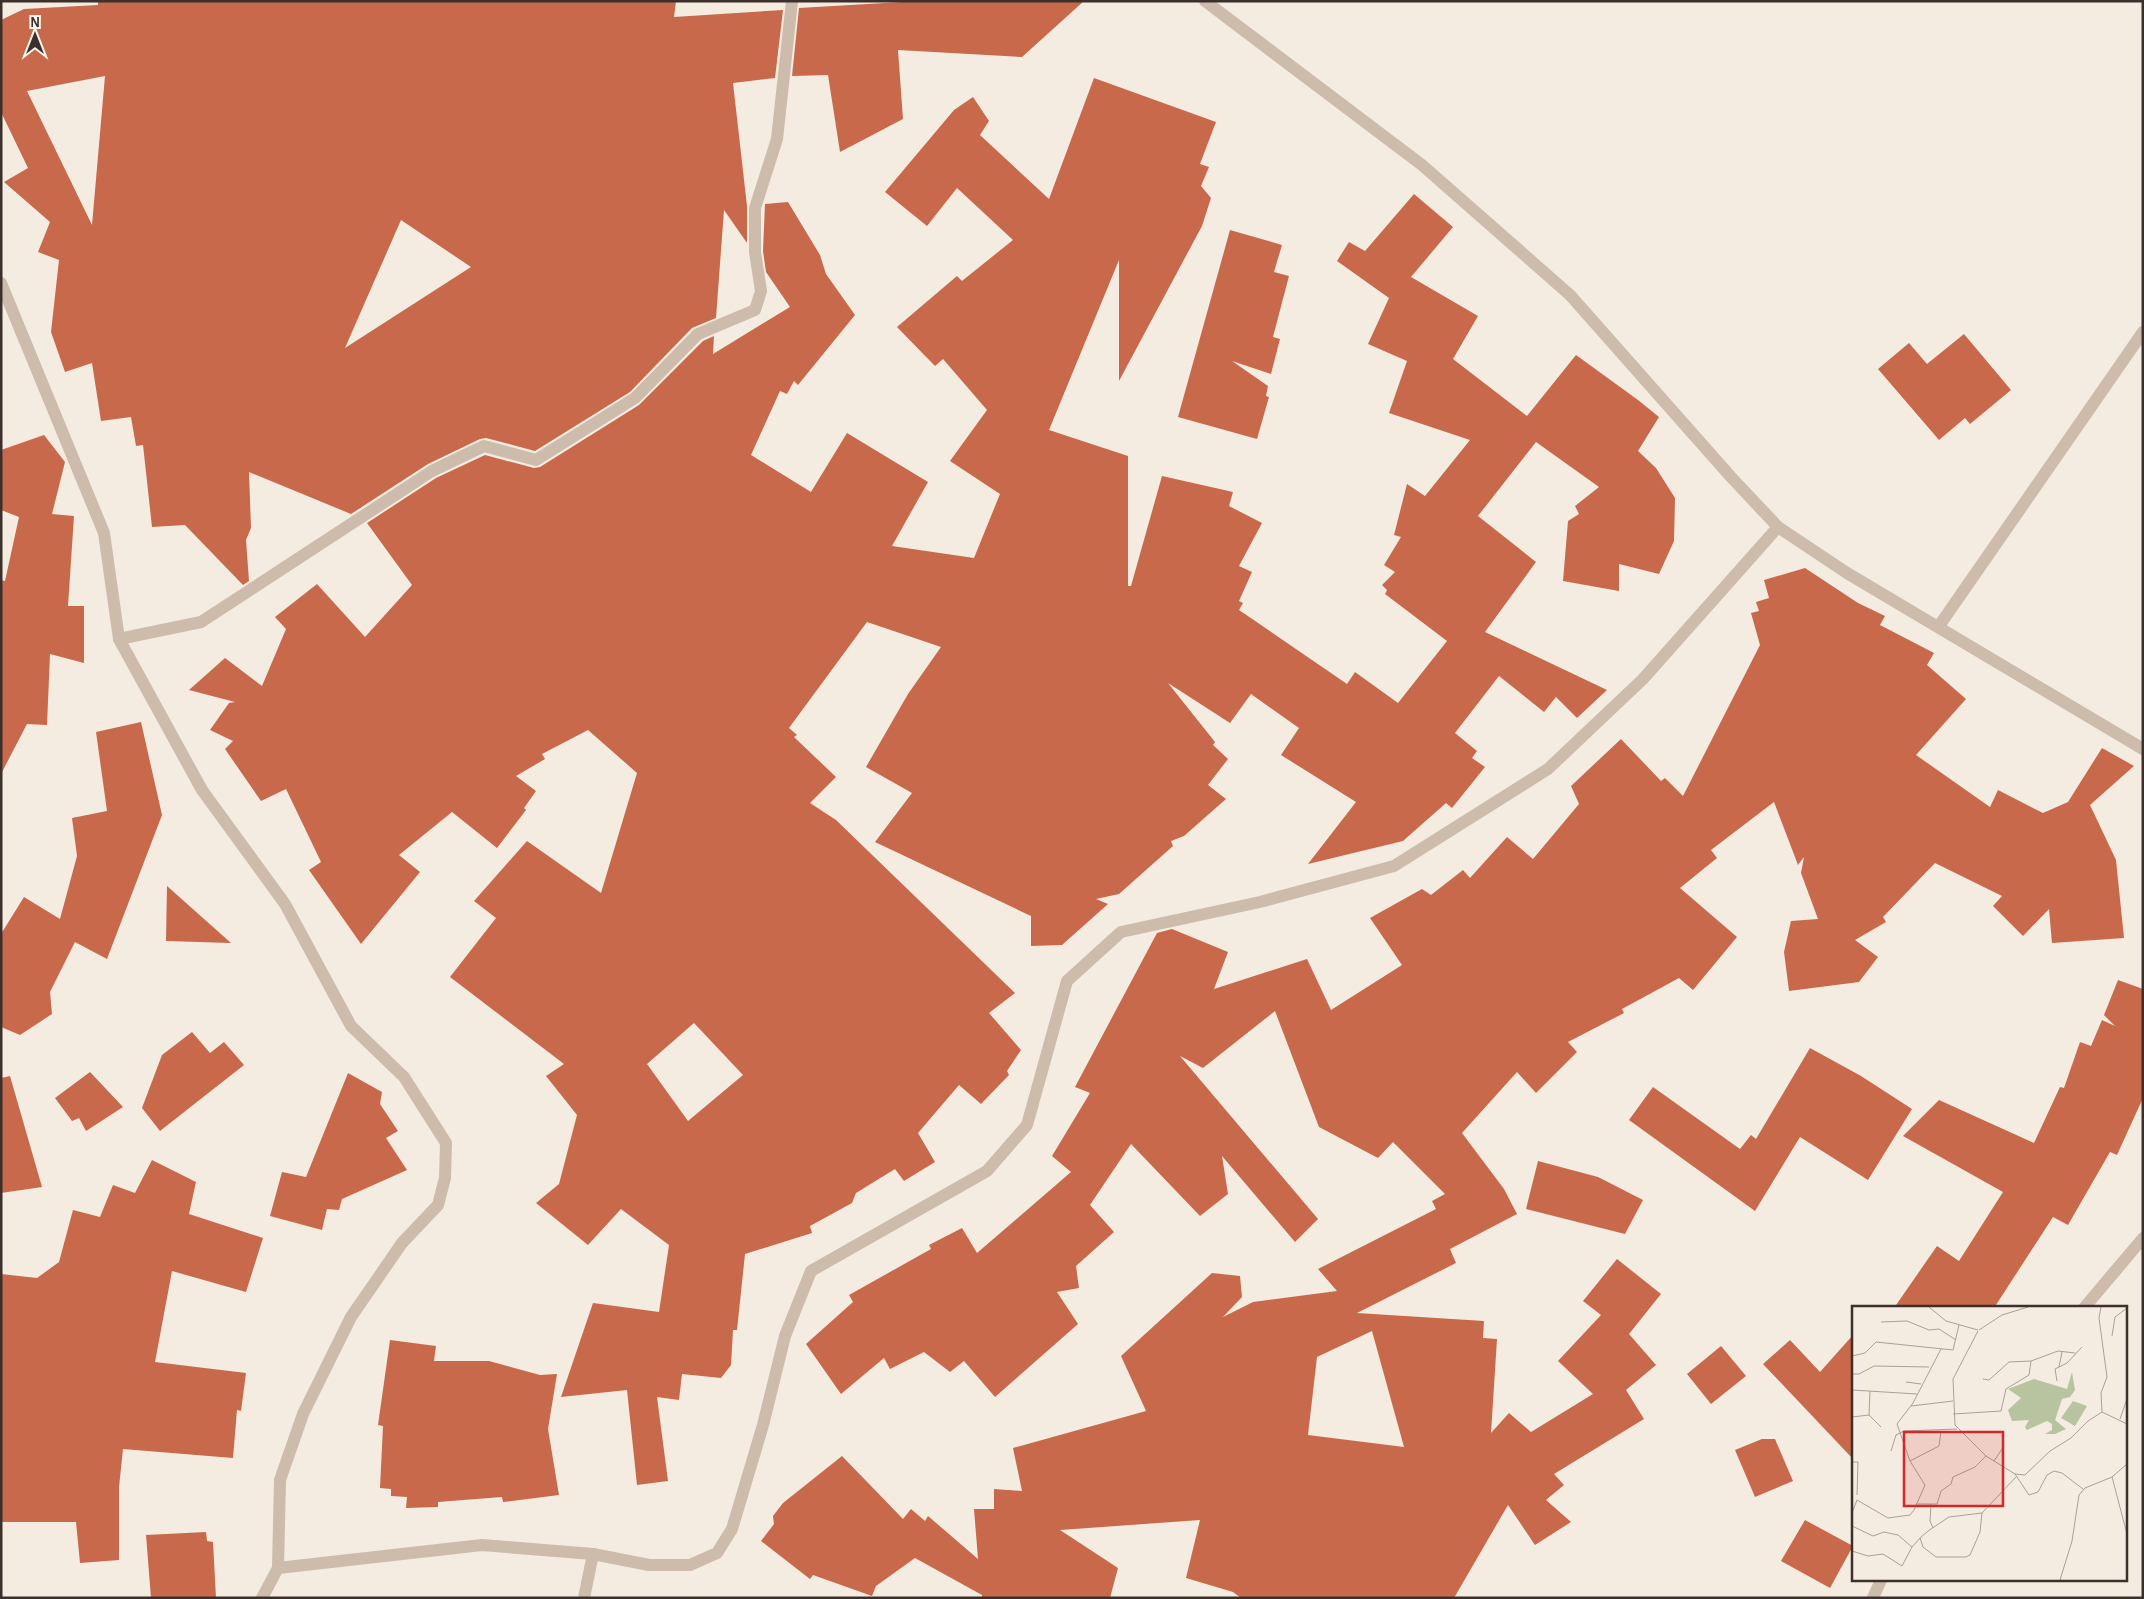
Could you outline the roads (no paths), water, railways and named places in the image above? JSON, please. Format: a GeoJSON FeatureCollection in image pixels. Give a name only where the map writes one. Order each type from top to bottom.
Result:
{"type":"FeatureCollection","features":[{"type":"Feature","properties":{"kind":"street"},"geometry":{"type":"LineString","coordinates":[[120,639],[200,622],[432,471],[484,446],[536,460],[635,398],[698,334],[755,310],[761,291],[755,252],[755,208],[777,139],[792,1]]}},
{"type":"Feature","properties":{"kind":"street"},"geometry":{"type":"LineString","coordinates":[[1204,1],[1422,165],[1570,295],[1730,477],[1778,527],[1847,573],[2143,749]]}},
{"type":"Feature","properties":{"kind":"street"},"geometry":{"type":"LineString","coordinates":[[1,283],[104,533],[120,639],[202,790],[285,904],[351,1026],[404,1077],[446,1143],[445,1178],[438,1205],[402,1244],[351,1317],[303,1414],[280,1480],[278,1568],[262,1598]]}},
{"type":"Feature","properties":{"kind":"street"},"geometry":{"type":"LineString","coordinates":[[1939,626],[2143,332]]}},
{"type":"Feature","properties":{"kind":"street"},"geometry":{"type":"LineString","coordinates":[[278,1568],[482,1546],[593,1554],[649,1565],[690,1565],[717,1553],[732,1529],[763,1425],[784,1336],[811,1271],[987,1171],[1027,1125],[1067,981],[1121,932],[1260,902],[1394,866],[1548,769],[1643,679],[1778,527]]}},
{"type":"Feature","properties":{"kind":"street"},"geometry":{"type":"LineString","coordinates":[[2086,1306],[2143,1238]]}},
{"type":"Feature","properties":{"kind":"street"},"geometry":{"type":"LineString","coordinates":[[584,1598],[593,1554]]}},
{"type":"Feature","properties":{"kind":"street"},"geometry":{"type":"LineString","coordinates":[[1873,1598],[1880,1582]]}}]}
